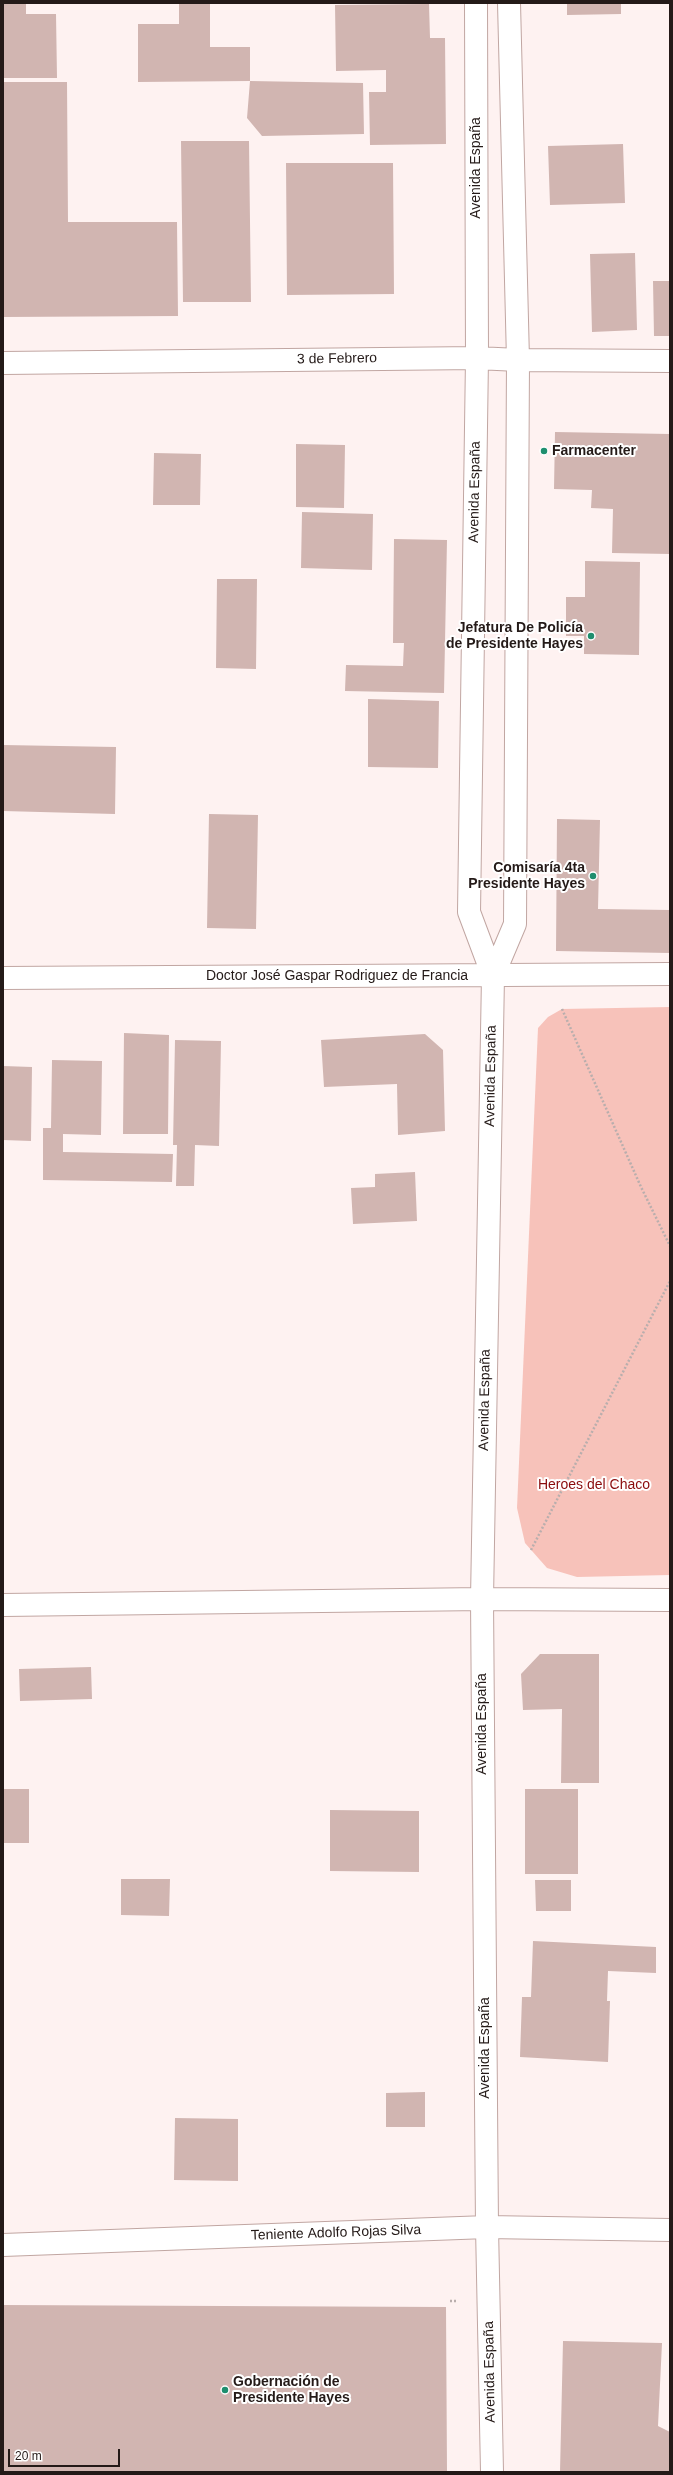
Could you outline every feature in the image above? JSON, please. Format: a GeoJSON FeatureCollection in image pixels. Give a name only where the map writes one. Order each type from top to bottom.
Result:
{"type":"FeatureCollection","features":[{"type":"Feature","properties":{"kind":"street","name":"Avenida España"},"geometry":{"type":"LineString","coordinates":[[476,3],[477,358],[468,912],[493,976]]}},
{"type":"Feature","properties":{"kind":"street","name":"Avenida España"},"geometry":{"type":"LineString","coordinates":[[492,2472],[487,2227],[482,1599],[493,976],[515,924],[518,360],[509,3]]}},
{"type":"Feature","properties":{"kind":"street","name":"3 de Febrero"},"geometry":{"type":"LineString","coordinates":[[3,363],[477,358],[518,360],[670,361]]}},
{"type":"Feature","properties":{"kind":"street","name":"Doctor José Gaspar Rodriguez de Francia"},"geometry":{"type":"LineString","coordinates":[[3,978],[670,974]]}},
{"type":"Feature","properties":{"kind":"street"},"geometry":{"type":"LineString","coordinates":[[3,1605],[482,1599],[670,1600]]}},
{"type":"Feature","properties":{"kind":"street","name":"Teniente Adolfo Rojas Silva"},"geometry":{"type":"LineString","coordinates":[[3,2245],[487,2227],[670,2230]]}},
{"type":"Feature","properties":{"kind":"path"},"geometry":{"type":"LineString","coordinates":[[562,1009],[641,1187],[670,1246]]}},
{"type":"Feature","properties":{"kind":"path"},"geometry":{"type":"LineString","coordinates":[[531,1550],[670,1281]]}},
{"type":"Feature","properties":{"kind":"green space","name":"Heroes del Chaco"},"geometry":{"type":"Polygon","coordinates":[[[670,1007],[670,1575],[577,1577],[547,1568],[525,1543],[517,1508],[538,1028],[548,1017],[562,1009],[670,1007]]]}},
{"type":"Feature","properties":{"kind":"building"},"geometry":{"type":"Polygon","coordinates":[[[3,3],[26,3],[26,14],[56,14],[57,78],[3,78],[3,3]]]}},
{"type":"Feature","properties":{"kind":"building"},"geometry":{"type":"Polygon","coordinates":[[[179,3],[210,3],[210,47],[250,47],[250,81],[138,82],[138,24],[179,24],[179,3]]]}},
{"type":"Feature","properties":{"kind":"building"},"geometry":{"type":"Polygon","coordinates":[[[567,3],[621,3],[621,14],[567,15],[567,3]]]}},
{"type":"Feature","properties":{"kind":"building"},"geometry":{"type":"Polygon","coordinates":[[[429,4],[430,38],[445,38],[446,144],[370,145],[369,92],[386,92],[386,70],[336,71],[335,5],[429,4]]]}},
{"type":"Feature","properties":{"kind":"building"},"geometry":{"type":"Polygon","coordinates":[[[250,81],[363,83],[364,134],[262,136],[247,118],[250,81]]]}},
{"type":"Feature","properties":{"kind":"building"},"geometry":{"type":"Polygon","coordinates":[[[3,82],[67,82],[68,222],[177,222],[178,316],[3,317],[3,82]]]}},
{"type":"Feature","properties":{"kind":"building"},"geometry":{"type":"Polygon","coordinates":[[[181,141],[249,141],[251,302],[183,302],[181,141]]]}},
{"type":"Feature","properties":{"kind":"building"},"geometry":{"type":"Polygon","coordinates":[[[623,144],[625,203],[550,205],[548,146],[623,144]]]}},
{"type":"Feature","properties":{"kind":"building"},"geometry":{"type":"Polygon","coordinates":[[[286,163],[393,163],[394,294],[287,295],[286,163]]]}},
{"type":"Feature","properties":{"kind":"building"},"geometry":{"type":"Polygon","coordinates":[[[635,253],[637,330],[592,332],[590,254],[635,253]]]}},
{"type":"Feature","properties":{"kind":"building"},"geometry":{"type":"Polygon","coordinates":[[[653,281],[670,281],[670,336],[654,336],[653,281]]]}},
{"type":"Feature","properties":{"kind":"building"},"geometry":{"type":"Polygon","coordinates":[[[555,432],[670,434],[670,554],[612,553],[613,509],[591,508],[592,490],[554,489],[555,432]]]}},
{"type":"Feature","properties":{"kind":"building"},"geometry":{"type":"Polygon","coordinates":[[[296,444],[345,445],[344,508],[296,507],[296,444]]]}},
{"type":"Feature","properties":{"kind":"building"},"geometry":{"type":"Polygon","coordinates":[[[154,453],[201,454],[200,505],[153,505],[154,453]]]}},
{"type":"Feature","properties":{"kind":"building"},"geometry":{"type":"Polygon","coordinates":[[[302,512],[373,514],[372,570],[301,568],[302,512]]]}},
{"type":"Feature","properties":{"kind":"building"},"geometry":{"type":"Polygon","coordinates":[[[394,539],[447,540],[444,693],[345,691],[346,665],[403,666],[404,643],[393,643],[394,539]]]}},
{"type":"Feature","properties":{"kind":"building"},"geometry":{"type":"Polygon","coordinates":[[[585,561],[640,562],[639,655],[584,654],[584,636],[566,636],[566,597],[585,597],[585,561]]]}},
{"type":"Feature","properties":{"kind":"building"},"geometry":{"type":"Polygon","coordinates":[[[217,579],[257,579],[256,669],[216,668],[217,579]]]}},
{"type":"Feature","properties":{"kind":"building"},"geometry":{"type":"Polygon","coordinates":[[[368,699],[439,701],[438,768],[368,767],[368,699]]]}},
{"type":"Feature","properties":{"kind":"building"},"geometry":{"type":"Polygon","coordinates":[[[3,745],[116,747],[115,814],[3,811],[3,745]]]}},
{"type":"Feature","properties":{"kind":"building"},"geometry":{"type":"Polygon","coordinates":[[[209,814],[258,815],[256,929],[207,928],[209,814]]]}},
{"type":"Feature","properties":{"kind":"building"},"geometry":{"type":"Polygon","coordinates":[[[557,819],[600,820],[598,909],[670,910],[670,953],[556,951],[557,819]]]}},
{"type":"Feature","properties":{"kind":"building"},"geometry":{"type":"Polygon","coordinates":[[[124,1033],[169,1035],[168,1134],[123,1134],[124,1033]]]}},
{"type":"Feature","properties":{"kind":"building"},"geometry":{"type":"Polygon","coordinates":[[[425,1034],[443,1050],[445,1131],[398,1135],[397,1084],[324,1087],[321,1040],[425,1034]]]}},
{"type":"Feature","properties":{"kind":"building"},"geometry":{"type":"Polygon","coordinates":[[[175,1040],[221,1041],[219,1146],[195,1145],[194,1186],[176,1186],[177,1145],[173,1145],[175,1040]]]}},
{"type":"Feature","properties":{"kind":"building"},"geometry":{"type":"Polygon","coordinates":[[[52,1060],[102,1061],[101,1135],[63,1134],[63,1152],[173,1154],[172,1182],[43,1180],[43,1128],[51,1128],[52,1060]]]}},
{"type":"Feature","properties":{"kind":"building"},"geometry":{"type":"Polygon","coordinates":[[[3,1066],[32,1067],[31,1141],[3,1140],[3,1066]]]}},
{"type":"Feature","properties":{"kind":"building"},"geometry":{"type":"Polygon","coordinates":[[[415,1172],[417,1221],[353,1224],[351,1188],[375,1187],[375,1174],[415,1172]]]}},
{"type":"Feature","properties":{"kind":"building"},"geometry":{"type":"Polygon","coordinates":[[[540,1654],[599,1654],[599,1783],[561,1783],[562,1709],[523,1710],[521,1674],[540,1654]]]}},
{"type":"Feature","properties":{"kind":"building"},"geometry":{"type":"Polygon","coordinates":[[[91,1667],[92,1699],[20,1701],[19,1669],[91,1667]]]}},
{"type":"Feature","properties":{"kind":"building"},"geometry":{"type":"Polygon","coordinates":[[[3,1789],[29,1789],[29,1843],[3,1843],[3,1789]]]}},
{"type":"Feature","properties":{"kind":"building"},"geometry":{"type":"Polygon","coordinates":[[[525,1789],[578,1789],[578,1874],[525,1874],[525,1789]]]}},
{"type":"Feature","properties":{"kind":"building"},"geometry":{"type":"Polygon","coordinates":[[[330,1810],[419,1811],[419,1872],[330,1871],[330,1810]]]}},
{"type":"Feature","properties":{"kind":"building"},"geometry":{"type":"Polygon","coordinates":[[[121,1879],[170,1879],[169,1916],[121,1915],[121,1879]]]}},
{"type":"Feature","properties":{"kind":"building"},"geometry":{"type":"Polygon","coordinates":[[[535,1880],[571,1880],[571,1911],[536,1911],[535,1880]]]}},
{"type":"Feature","properties":{"kind":"building"},"geometry":{"type":"Polygon","coordinates":[[[533,1941],[656,1947],[656,1973],[608,1971],[607,2001],[610,2001],[608,2062],[520,2057],[522,1997],[531,1997],[533,1941]]]}},
{"type":"Feature","properties":{"kind":"building"},"geometry":{"type":"Polygon","coordinates":[[[425,2092],[425,2127],[386,2127],[386,2093],[425,2092]]]}},
{"type":"Feature","properties":{"kind":"building"},"geometry":{"type":"Polygon","coordinates":[[[175,2118],[238,2119],[238,2181],[174,2180],[175,2118]]]}},
{"type":"Feature","properties":{"kind":"building","name":"Gobernación de Presidente Hayes"},"geometry":{"type":"Polygon","coordinates":[[[3,2305],[446,2307],[447,2472],[3,2472],[3,2305]]]}},
{"type":"Feature","properties":{"kind":"building"},"geometry":{"type":"Polygon","coordinates":[[[563,2341],[662,2343],[658,2426],[670,2432],[670,2472],[560,2472],[563,2341]]]}},
{"type":"Feature","properties":{"kind":"place","name":"Farmacenter"},"geometry":{"type":"Point","coordinates":[544,451]}},
{"type":"Feature","properties":{"kind":"place","name":"Jefatura De Policía de Presidente Hayes"},"geometry":{"type":"Point","coordinates":[591,636]}},
{"type":"Feature","properties":{"kind":"place","name":"Comisaría 4ta Presidente Hayes"},"geometry":{"type":"Point","coordinates":[593,876]}},
{"type":"Feature","properties":{"kind":"place","name":"Gobernación de Presidente Hayes"},"geometry":{"type":"Point","coordinates":[225,2390]}}]}
